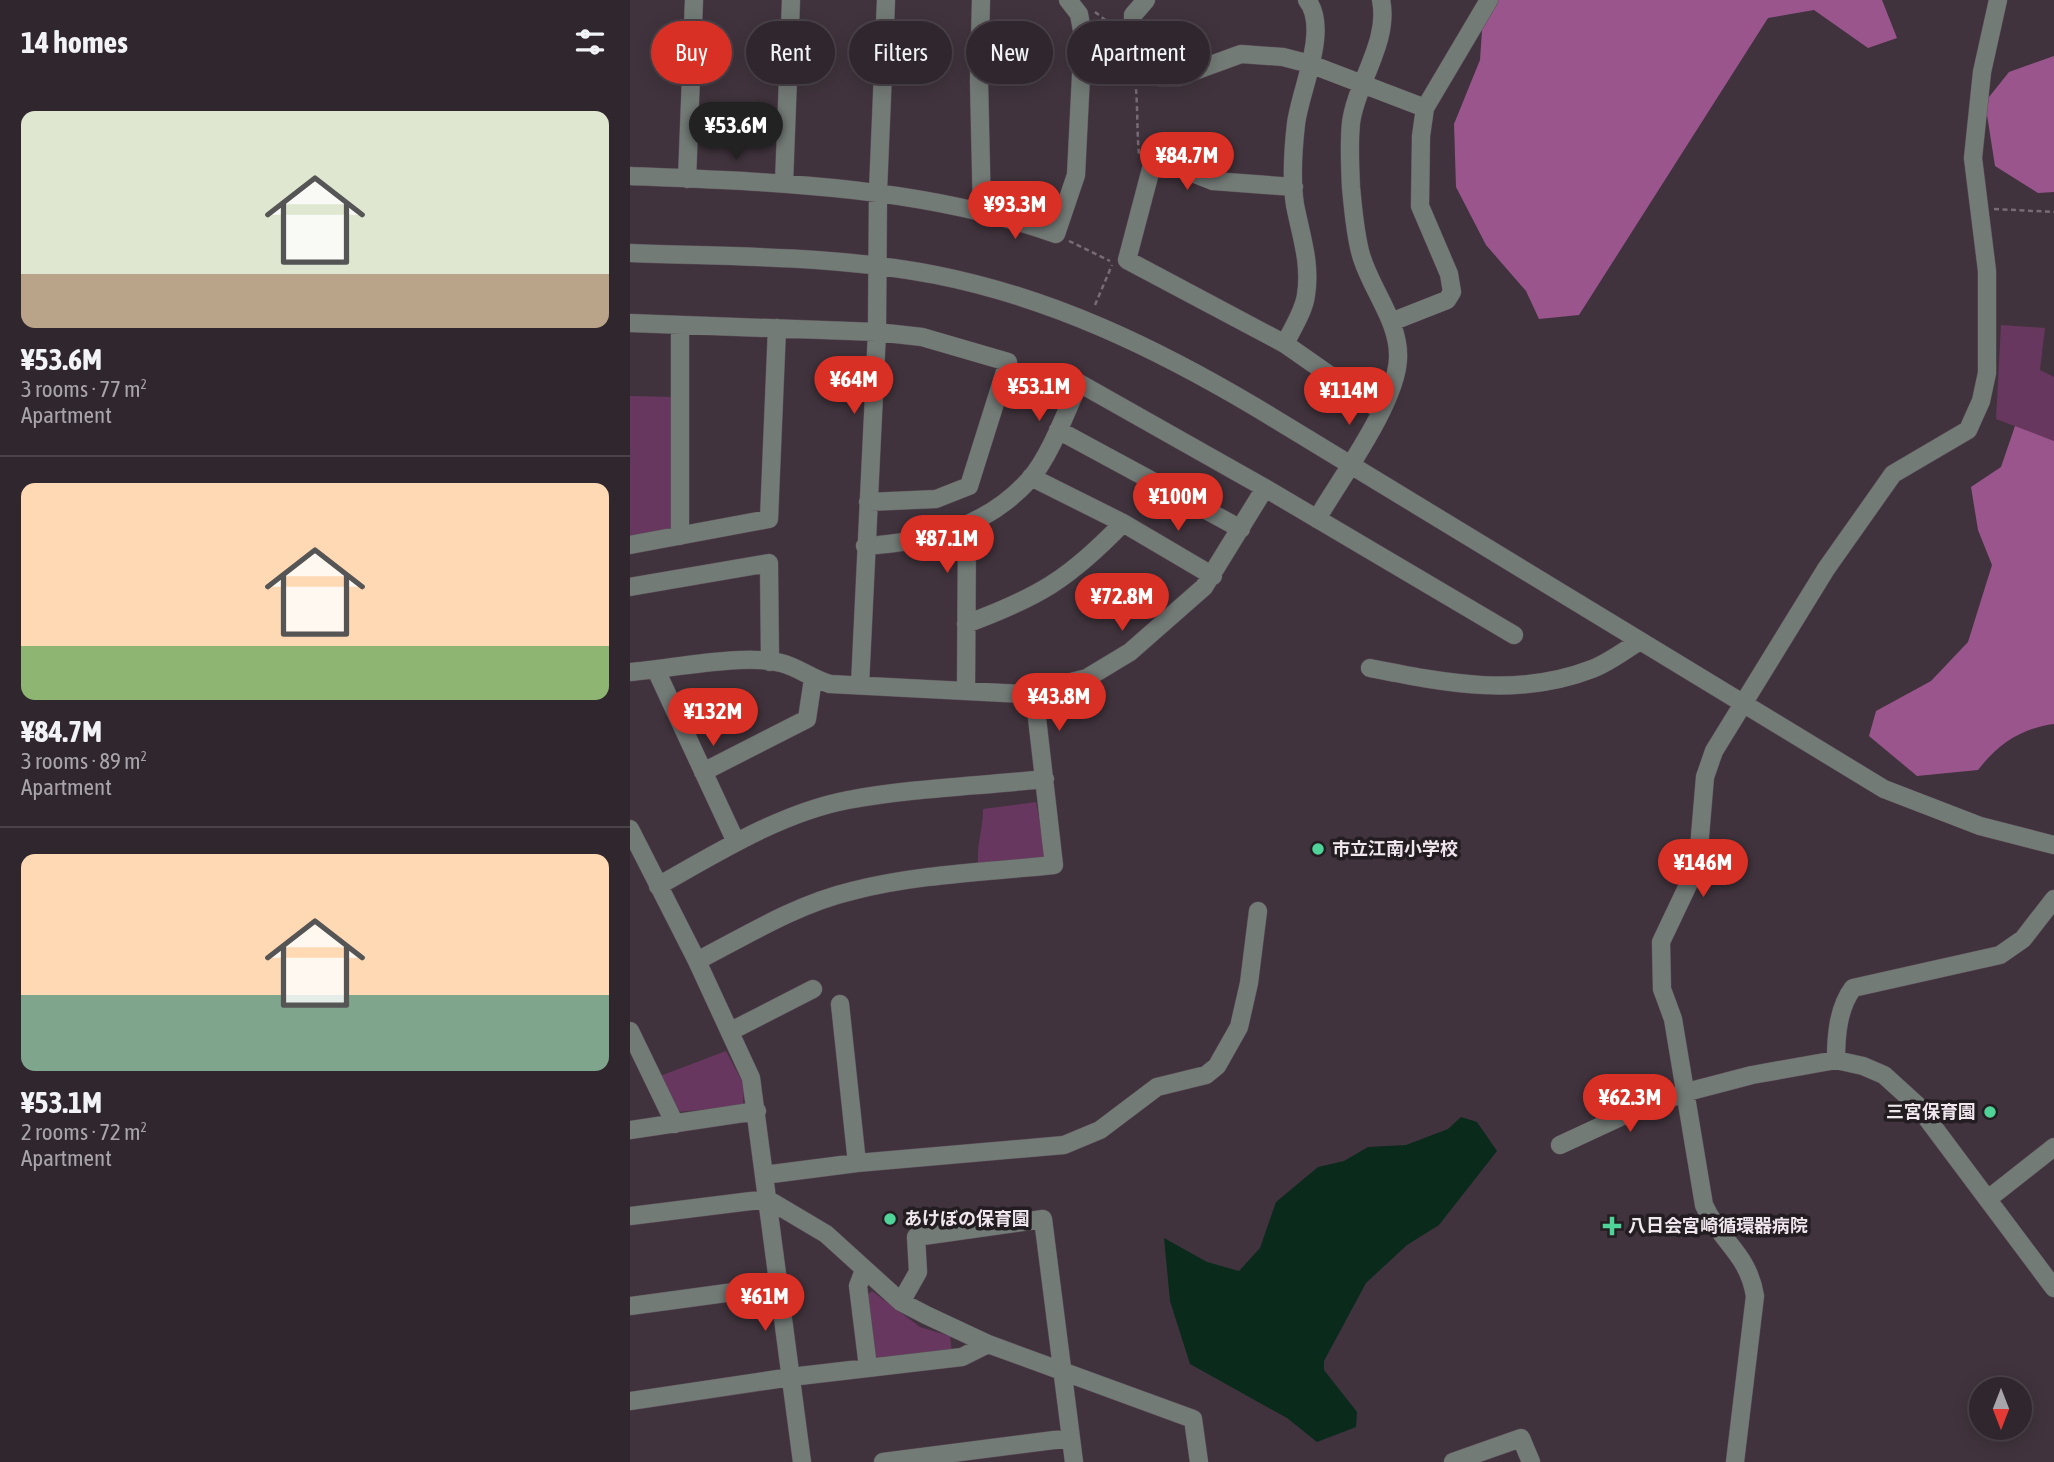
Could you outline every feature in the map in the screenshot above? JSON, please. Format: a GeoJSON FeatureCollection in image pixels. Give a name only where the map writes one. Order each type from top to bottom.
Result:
{"type":"FeatureCollection","features":[{"type":"Feature","properties":{"kind":"street"},"geometry":{"type":"LineString","coordinates":[[687,179],[694,0]]}},
{"type":"Feature","properties":{"kind":"street"},"geometry":{"type":"LineString","coordinates":[[784,183],[791,0]]}},
{"type":"Feature","properties":{"kind":"street"},"geometry":{"type":"LineString","coordinates":[[860,685],[877,332],[878,191],[886,0]]}},
{"type":"Feature","properties":{"kind":"street"},"geometry":{"type":"LineString","coordinates":[[981,0],[979,81],[982,214]]}},
{"type":"Feature","properties":{"kind":"street"},"geometry":{"type":"LineString","coordinates":[[630,176],[784,183],[878,191],[1025,223],[1056,234],[1076,175],[1077,161],[1083,36],[1079,14],[1068,0]]}},
{"type":"Feature","properties":{"kind":"street"},"geometry":{"type":"LineString","coordinates":[[1146,0],[1133,15],[1133,30],[1159,78],[1178,77],[1241,54],[1310,64],[1425,108]]}},
{"type":"Feature","properties":{"kind":"street"},"geometry":{"type":"LineString","coordinates":[[1285,344],[1306,298],[1308,256],[1294,187],[1296,121],[1316,31],[1316,15],[1307,0]]}},
{"type":"Feature","properties":{"kind":"street"},"geometry":{"type":"LineString","coordinates":[[1317,519],[1381,411],[1394,384],[1399,358],[1391,322],[1361,255],[1351,186],[1352,122],[1381,27],[1381,0]]}},
{"type":"Feature","properties":{"kind":"street"},"geometry":{"type":"LineString","coordinates":[[1391,322],[1447,300],[1452,292],[1449,274],[1420,206],[1421,136],[1425,108],[1489,0]]}},
{"type":"Feature","properties":{"kind":"street"},"geometry":{"type":"LineString","coordinates":[[1735,1462],[1755,1296],[1751,1273],[1714,1227],[1704,1205],[1687,1092],[1672,1019],[1662,989],[1661,942],[1689,883],[1699,848],[1705,777],[1714,751],[1743,702],[1826,569],[1893,474],[1968,430],[1976,416],[1984,387],[1988,348],[1987,271],[1977,208],[1973,158],[1982,72],[1998,0]]}},
{"type":"Feature","properties":{"kind":"street"},"geometry":{"type":"LineString","coordinates":[[1294,187],[1213,181],[1172,164],[1152,164],[1127,260],[1285,344],[1381,411]]}},
{"type":"Feature","properties":{"kind":"street"},"geometry":{"type":"LineString","coordinates":[[630,253],[774,257],[879,266],[993,289],[1090,320],[1188,368],[1350,463],[1638,642],[1743,702],[1884,789],[1980,825],[2054,845]]}},
{"type":"Feature","properties":{"kind":"street"},"geometry":{"type":"LineString","coordinates":[[630,323],[877,332],[922,337],[1008,362],[969,486],[936,499],[868,502]]}},
{"type":"Feature","properties":{"kind":"street"},"geometry":{"type":"LineString","coordinates":[[680,325],[680,536]]}},
{"type":"Feature","properties":{"kind":"street"},"geometry":{"type":"LineString","coordinates":[[630,545],[769,519],[777,328]]}},
{"type":"Feature","properties":{"kind":"street"},"geometry":{"type":"LineString","coordinates":[[865,546],[932,538],[967,526],[1001,505],[1031,477],[1058,430],[1079,383],[1265,488],[1514,635]]}},
{"type":"Feature","properties":{"kind":"street"},"geometry":{"type":"LineString","coordinates":[[1058,430],[1241,529]]}},
{"type":"Feature","properties":{"kind":"street"},"geometry":{"type":"LineString","coordinates":[[1031,477],[1123,523],[1213,576]]}},
{"type":"Feature","properties":{"kind":"street"},"geometry":{"type":"LineString","coordinates":[[630,672],[742,661],[780,662],[813,679],[860,685],[1034,692],[1087,678],[1112,665],[1204,587],[1265,488]]}},
{"type":"Feature","properties":{"kind":"street"},"geometry":{"type":"LineString","coordinates":[[966,624],[1054,586],[1085,563],[1123,523]]}},
{"type":"Feature","properties":{"kind":"street"},"geometry":{"type":"LineString","coordinates":[[966,691],[967,526]]}},
{"type":"Feature","properties":{"kind":"street"},"geometry":{"type":"LineString","coordinates":[[630,587],[769,563],[770,662]]}},
{"type":"Feature","properties":{"kind":"street"},"geometry":{"type":"LineString","coordinates":[[1370,668],[1464,686],[1532,685],[1593,669],[1638,642]]}},
{"type":"Feature","properties":{"kind":"street"},"geometry":{"type":"LineString","coordinates":[[656,670],[736,842]]}},
{"type":"Feature","properties":{"kind":"street"},"geometry":{"type":"LineString","coordinates":[[703,772],[807,719],[813,679]]}},
{"type":"Feature","properties":{"kind":"street"},"geometry":{"type":"LineString","coordinates":[[697,961],[796,909],[851,891],[897,882],[1054,865],[1034,692]]}},
{"type":"Feature","properties":{"kind":"street"},"geometry":{"type":"LineString","coordinates":[[658,886],[736,842],[794,816],[847,800],[1045,779]]}},
{"type":"Feature","properties":{"kind":"street"},"geometry":{"type":"LineString","coordinates":[[630,829],[697,961],[751,1078],[802,1462]]}},
{"type":"Feature","properties":{"kind":"street"},"geometry":{"type":"LineString","coordinates":[[1836,1060],[1836,1037],[1846,998],[1853,988],[2000,956],[2023,939],[2054,899]]}},
{"type":"Feature","properties":{"kind":"street"},"geometry":{"type":"LineString","coordinates":[[764,1175],[857,1163],[1064,1145],[1101,1130],[1157,1087],[1206,1075],[1217,1066],[1244,1011],[1258,911]]}},
{"type":"Feature","properties":{"kind":"street"},"geometry":{"type":"LineString","coordinates":[[730,1031],[813,989]]}},
{"type":"Feature","properties":{"kind":"street"},"geometry":{"type":"LineString","coordinates":[[840,1004],[857,1163]]}},
{"type":"Feature","properties":{"kind":"street"},"geometry":{"type":"LineString","coordinates":[[630,1031],[675,1124]]}},
{"type":"Feature","properties":{"kind":"street"},"geometry":{"type":"LineString","coordinates":[[1560,1145],[1629,1113],[1687,1092],[1752,1074],[1836,1060],[1884,1075],[1902,1089],[2054,1288]]}},
{"type":"Feature","properties":{"kind":"street"},"geometry":{"type":"LineString","coordinates":[[630,1130],[757,1111]]}},
{"type":"Feature","properties":{"kind":"street"},"geometry":{"type":"LineString","coordinates":[[1987,1199],[2052,1152]]}},
{"type":"Feature","properties":{"kind":"street"},"geometry":{"type":"LineString","coordinates":[[630,1216],[766,1199],[827,1234],[901,1301],[988,1344],[1193,1419],[1199,1462]]}},
{"type":"Feature","properties":{"kind":"street"},"geometry":{"type":"LineString","coordinates":[[901,1301],[918,1272],[916,1237],[1043,1219],[1074,1462]]}},
{"type":"Feature","properties":{"kind":"street"},"geometry":{"type":"LineString","coordinates":[[864,1270],[859,1286],[868,1367]]}},
{"type":"Feature","properties":{"kind":"street"},"geometry":{"type":"LineString","coordinates":[[630,1306],[778,1286]]}},
{"type":"Feature","properties":{"kind":"street"},"geometry":{"type":"LineString","coordinates":[[630,1401],[791,1377],[962,1357],[988,1344]]}},
{"type":"Feature","properties":{"kind":"street"},"geometry":{"type":"LineString","coordinates":[[883,1462],[1070,1438]]}},
{"type":"Feature","properties":{"kind":"street"},"geometry":{"type":"LineString","coordinates":[[1454,1462],[1521,1438],[1531,1462]]}},
{"type":"Feature","properties":{"kind":"path"},"geometry":{"type":"LineString","coordinates":[[1089,7],[1108,21]]}},
{"type":"Feature","properties":{"kind":"path"},"geometry":{"type":"LineString","coordinates":[[1137,84],[1135,113],[1140,159]]}},
{"type":"Feature","properties":{"kind":"path"},"geometry":{"type":"LineString","coordinates":[[1977,208],[2054,212]]}},
{"type":"Feature","properties":{"kind":"path"},"geometry":{"type":"LineString","coordinates":[[1056,234],[1113,263]]}},
{"type":"Feature","properties":{"kind":"path"},"geometry":{"type":"LineString","coordinates":[[1095,305],[1115,255]]}},
{"type":"Feature","properties":{"kind":"path"},"geometry":{"type":"LineString","coordinates":[[1008,362],[1079,383]]}},
{"type":"Feature","properties":{"kind":"shaded area"},"geometry":{"type":"Polygon","coordinates":[[[1484,0],[1882,0],[1897,38],[1868,48],[1814,10],[1768,18],[1579,315],[1539,319],[1526,291],[1486,245],[1456,187],[1454,124],[1480,60],[1484,0]]]}},
{"type":"Feature","properties":{"kind":"shaded area"},"geometry":{"type":"Polygon","coordinates":[[[2054,56],[2054,192],[2038,193],[1995,166],[1985,102],[2009,72],[2054,56]]]}},
{"type":"Feature","properties":{"kind":"shaded area"},"geometry":{"type":"Polygon","coordinates":[[[2001,325],[2045,328],[2040,370],[2054,377],[2054,441],[1996,419],[2001,325]]]}},
{"type":"Feature","properties":{"kind":"shaded area"},"geometry":{"type":"Polygon","coordinates":[[[630,396],[673,397],[673,530],[630,538],[630,396]]]}},
{"type":"Feature","properties":{"kind":"shaded area"},"geometry":{"type":"Polygon","coordinates":[[[2015,426],[2054,441],[2054,724],[2021,733],[2002,745],[1978,770],[1917,776],[1869,736],[1876,711],[1931,681],[1968,642],[1992,565],[1978,530],[1971,487],[2001,467],[2015,426]]]}},
{"type":"Feature","properties":{"kind":"shaded area"},"geometry":{"type":"Polygon","coordinates":[[[1036,802],[1047,860],[978,864],[983,809],[1036,802]]]}},
{"type":"Feature","properties":{"kind":"shaded area"},"geometry":{"type":"Polygon","coordinates":[[[726,1051],[744,1085],[743,1106],[677,1112],[660,1076],[726,1051]]]}},
{"type":"Feature","properties":{"kind":"shaded area"},"geometry":{"type":"Polygon","coordinates":[[[1461,1117],[1477,1122],[1497,1151],[1439,1225],[1407,1245],[1366,1283],[1324,1361],[1324,1370],[1357,1412],[1356,1427],[1317,1442],[1287,1418],[1190,1364],[1170,1301],[1164,1238],[1207,1262],[1239,1271],[1260,1248],[1276,1202],[1318,1167],[1344,1161],[1368,1147],[1406,1145],[1448,1129],[1461,1117]]]}},
{"type":"Feature","properties":{"kind":"shaded area"},"geometry":{"type":"Polygon","coordinates":[[[872,1291],[920,1327],[950,1336],[952,1352],[874,1361],[864,1298],[872,1291]]]}},
{"type":"Feature","properties":{"kind":"place","name":"市立江南小学校"},"geometry":{"type":"Point","coordinates":[1318,849]}},
{"type":"Feature","properties":{"kind":"place","name":"三宮保育園"},"geometry":{"type":"Point","coordinates":[1990,1112]}},
{"type":"Feature","properties":{"kind":"place","name":"あけぼの保育園"},"geometry":{"type":"Point","coordinates":[890,1219]}},
{"type":"Feature","properties":{"kind":"place","name":"八日会宮崎循環器病院"},"geometry":{"type":"Point","coordinates":[1612,1226]}}]}
